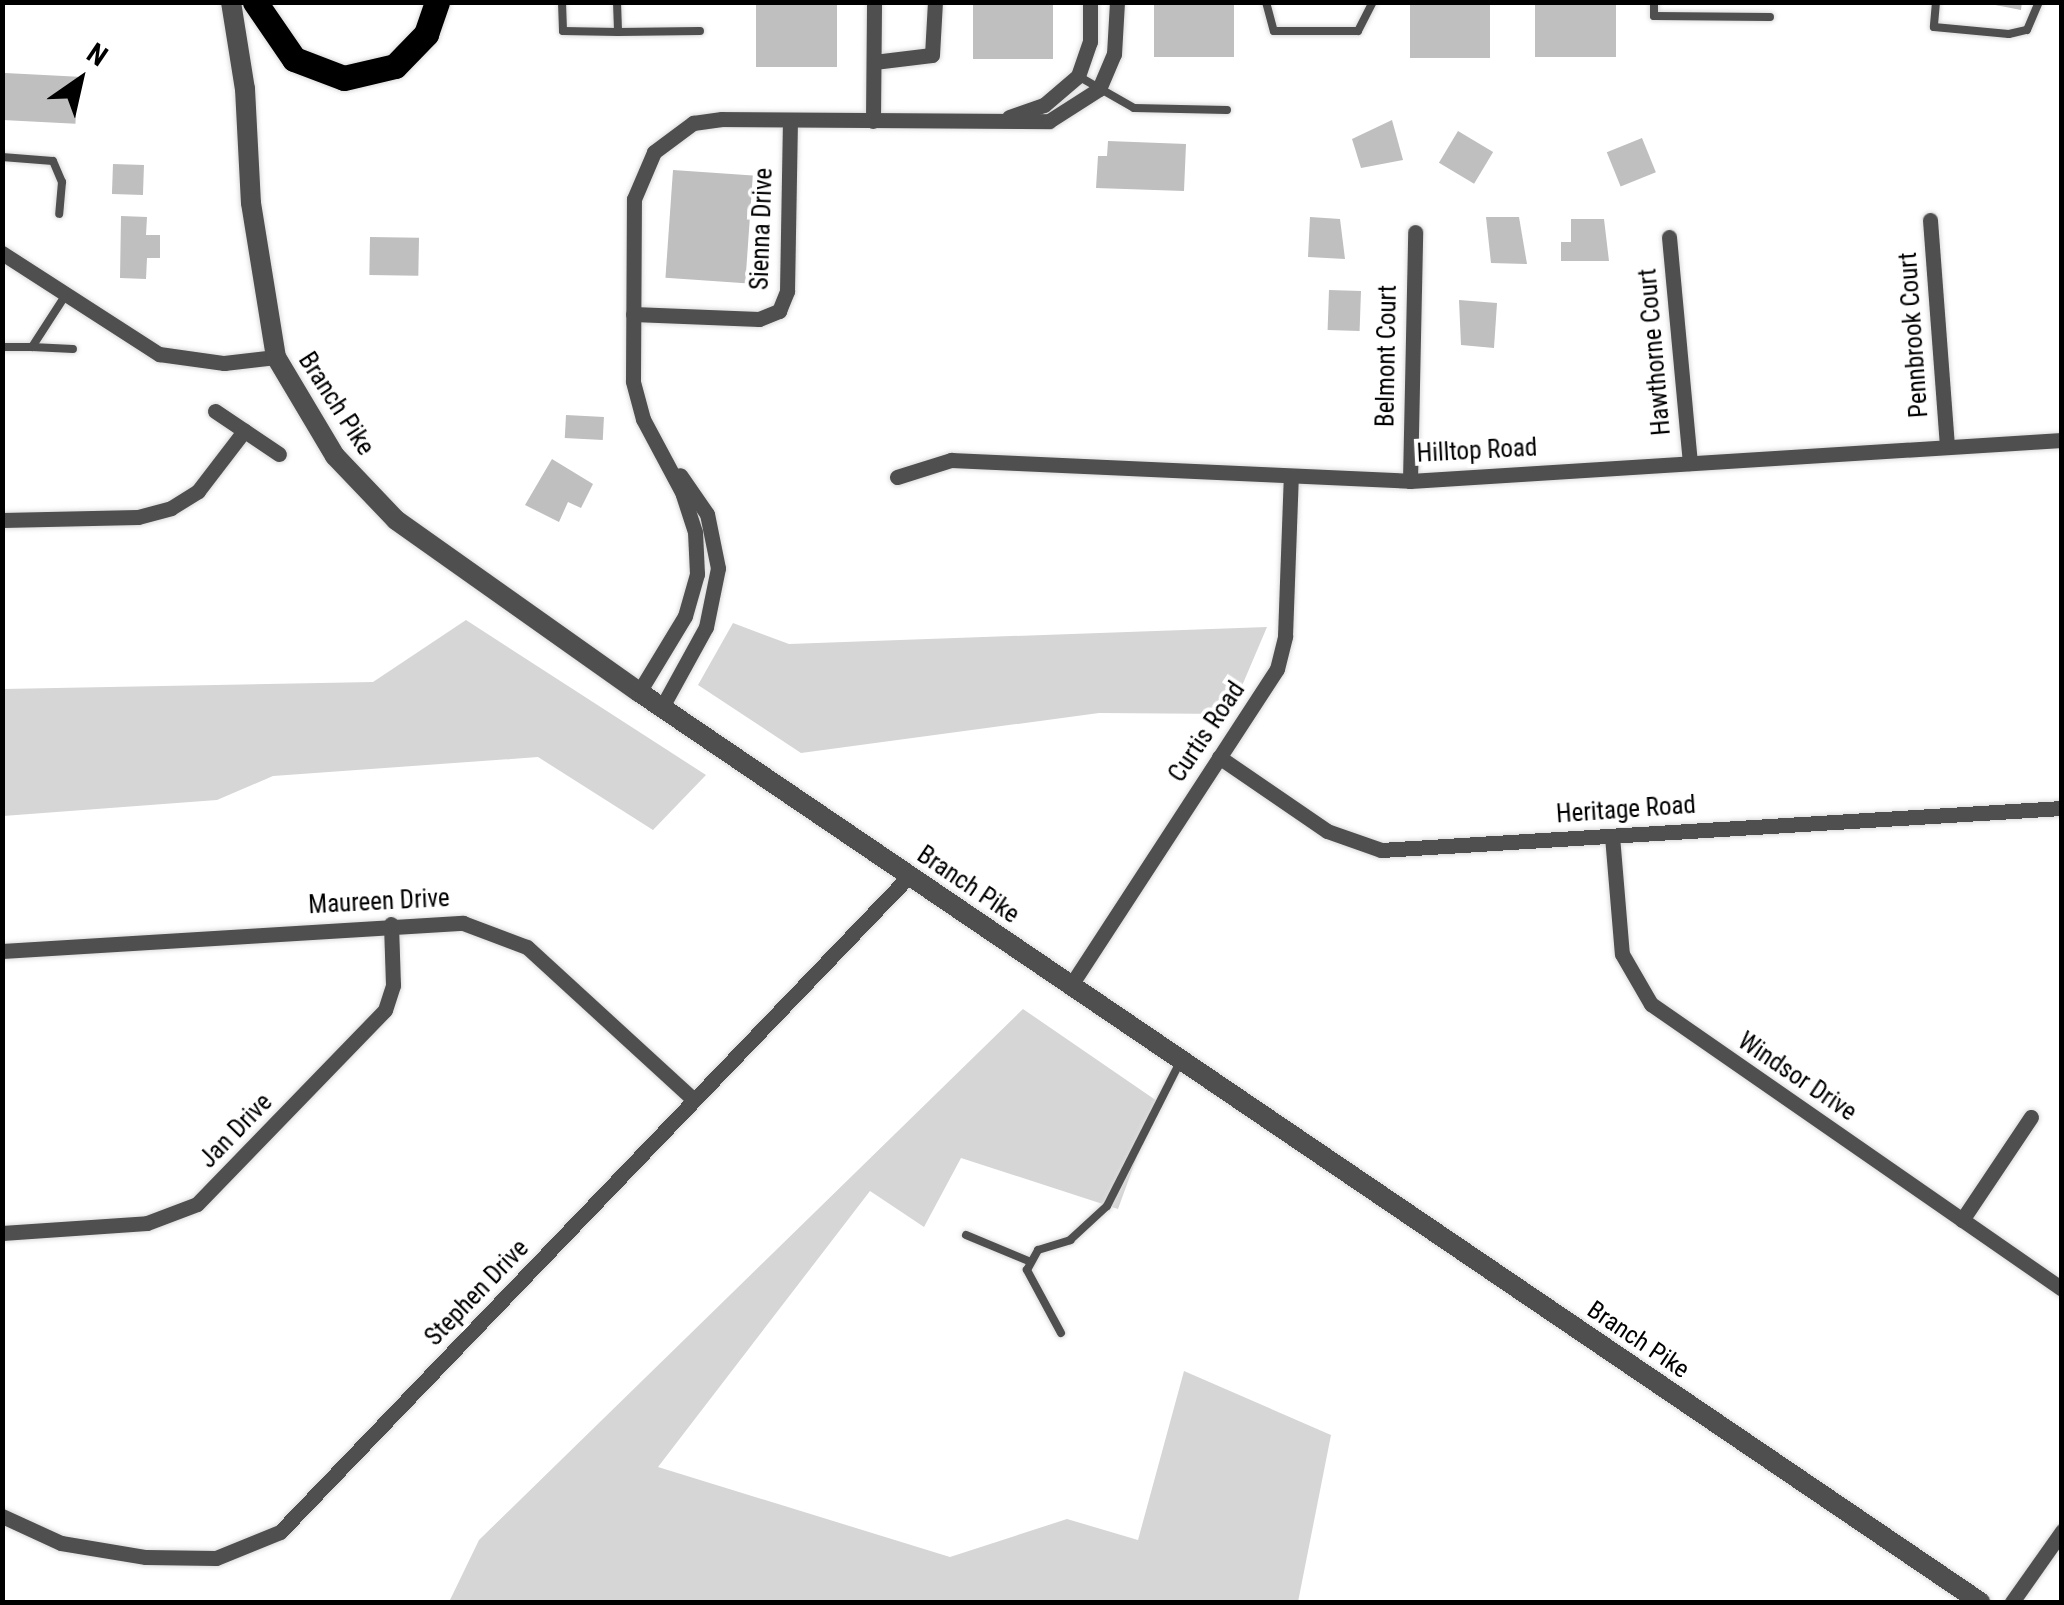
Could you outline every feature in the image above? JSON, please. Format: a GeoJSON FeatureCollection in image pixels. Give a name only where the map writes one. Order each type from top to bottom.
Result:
{"type":"FeatureCollection","features":[{"type":"Feature","properties":{"kind":"highway"},"geometry":{"type":"LineString","coordinates":[[255,2],[294,59],[344,78],[395,66],[426,34],[437,2]]}},
{"type":"Feature","properties":{"kind":"street","name":"Branch Pike"},"geometry":{"type":"LineString","coordinates":[[231,2],[245,89],[251,202],[276,357],[335,456],[396,520],[639,692],[1980,1602]]}},
{"type":"Feature","properties":{"kind":"street"},"geometry":{"type":"LineString","coordinates":[[874,2],[874,120]]}},
{"type":"Feature","properties":{"kind":"street"},"geometry":{"type":"LineString","coordinates":[[874,62],[932,55],[935,2]]}},
{"type":"Feature","properties":{"kind":"street"},"geometry":{"type":"LineString","coordinates":[[1006,118],[1044,105],[1078,76],[1090,42],[1090,2]]}},
{"type":"Feature","properties":{"kind":"street"},"geometry":{"type":"LineString","coordinates":[[639,692],[685,616],[698,574],[695,532],[670,464],[634,394],[634,199],[654,152],[693,124],[1006,118],[1049,122],[1099,89],[1114,54],[1117,2]]}},
{"type":"Feature","properties":{"kind":"street","name":"Sienna Drive"},"geometry":{"type":"LineString","coordinates":[[633,314],[759,319],[779,310],[788,291],[790,120]]}},
{"type":"Feature","properties":{"kind":"street","name":"Pennbrook Court"},"geometry":{"type":"LineString","coordinates":[[1930,220],[1946,445]]}},
{"type":"Feature","properties":{"kind":"street","name":"Belmont Court"},"geometry":{"type":"LineString","coordinates":[[1410,481],[1415,232]]}},
{"type":"Feature","properties":{"kind":"street","name":"Hawthorne Court"},"geometry":{"type":"LineString","coordinates":[[1669,237],[1690,463]]}},
{"type":"Feature","properties":{"kind":"street"},"geometry":{"type":"LineString","coordinates":[[2,253],[159,354],[224,363],[276,357]]}},
{"type":"Feature","properties":{"kind":"street"},"geometry":{"type":"LineString","coordinates":[[215,412],[278,454]]}},
{"type":"Feature","properties":{"kind":"street"},"geometry":{"type":"LineString","coordinates":[[2,520],[138,517],[171,508],[198,491],[244,431]]}},
{"type":"Feature","properties":{"kind":"street","name":"Hilltop Road"},"geometry":{"type":"LineString","coordinates":[[897,477],[951,460],[1410,481],[2062,440]]}},
{"type":"Feature","properties":{"kind":"street"},"geometry":{"type":"LineString","coordinates":[[662,707],[706,627],[718,568],[707,514],[670,464]]}},
{"type":"Feature","properties":{"kind":"street","name":"Curtis Road"},"geometry":{"type":"LineString","coordinates":[[1071,985],[1270,685],[1282,652],[1291,476]]}},
{"type":"Feature","properties":{"kind":"street","name":"Heritage Road"},"geometry":{"type":"LineString","coordinates":[[1219,757],[1355,845],[1399,850],[2062,808]]}},
{"type":"Feature","properties":{"kind":"street","name":"Windsor Drive"},"geometry":{"type":"LineString","coordinates":[[1612,836],[1622,954],[1651,1004],[2062,1289]]}},
{"type":"Feature","properties":{"kind":"street","name":"Stephen Drive"},"geometry":{"type":"LineString","coordinates":[[2,1516],[103,1552],[204,1559],[258,1546],[318,1496],[910,876]]}},
{"type":"Feature","properties":{"kind":"street","name":"Maureen Drive"},"geometry":{"type":"LineString","coordinates":[[2,951],[392,924],[463,923],[527,946],[694,1100]]}},
{"type":"Feature","properties":{"kind":"street","name":"Jan Drive"},"geometry":{"type":"LineString","coordinates":[[2,1233],[147,1223],[197,1204],[385,1010],[393,985],[392,924]]}},
{"type":"Feature","properties":{"kind":"street"},"geometry":{"type":"LineString","coordinates":[[1962,1220],[2032,1116]]}},
{"type":"Feature","properties":{"kind":"street"},"geometry":{"type":"LineString","coordinates":[[2012,1602],[2062,1530]]}},
{"type":"Feature","properties":{"kind":"lane"},"geometry":{"type":"LineString","coordinates":[[562,2],[564,31],[700,31]]}},
{"type":"Feature","properties":{"kind":"lane"},"geometry":{"type":"LineString","coordinates":[[618,2],[618,32]]}},
{"type":"Feature","properties":{"kind":"lane"},"geometry":{"type":"LineString","coordinates":[[1266,2],[1274,31],[1358,31],[1372,2]]}},
{"type":"Feature","properties":{"kind":"lane"},"geometry":{"type":"LineString","coordinates":[[1654,2],[1654,16],[1770,17]]}},
{"type":"Feature","properties":{"kind":"lane"},"geometry":{"type":"LineString","coordinates":[[1936,2],[1934,27],[2028,30],[2039,2]]}},
{"type":"Feature","properties":{"kind":"lane"},"geometry":{"type":"LineString","coordinates":[[1078,76],[1134,108],[1227,110]]}},
{"type":"Feature","properties":{"kind":"lane"},"geometry":{"type":"LineString","coordinates":[[2,157],[53,161],[62,182],[59,214]]}},
{"type":"Feature","properties":{"kind":"lane"},"geometry":{"type":"LineString","coordinates":[[32,347],[65,296]]}},
{"type":"Feature","properties":{"kind":"lane"},"geometry":{"type":"LineString","coordinates":[[2,347],[73,349]]}},
{"type":"Feature","properties":{"kind":"lane"},"geometry":{"type":"LineString","coordinates":[[1061,1332],[1027,1270],[1038,1250],[1070,1240],[1107,1206],[1181,1060]]}},
{"type":"Feature","properties":{"kind":"lane"},"geometry":{"type":"LineString","coordinates":[[966,1234],[1032,1262]]}},
{"type":"Feature","properties":{"kind":"shaded area"},"geometry":{"type":"Polygon","coordinates":[[[466,620],[706,775],[653,830],[538,757],[273,776],[217,800],[3,816],[3,689],[373,682],[466,620]]]}},
{"type":"Feature","properties":{"kind":"shaded area"},"geometry":{"type":"Polygon","coordinates":[[[733,623],[789,644],[1267,627],[1230,714],[1099,713],[801,753],[698,685],[733,623]]]}},
{"type":"Feature","properties":{"kind":"shaded area"},"geometry":{"type":"Polygon","coordinates":[[[1023,1009],[1157,1101],[1118,1209],[961,1158],[924,1227],[870,1191],[658,1467],[950,1557],[1067,1519],[1138,1540],[1184,1371],[1331,1435],[1298,1602],[449,1602],[479,1540],[1023,1009]]]}},
{"type":"Feature","properties":{"kind":"building"},"geometry":{"type":"Polygon","coordinates":[[[756,2],[837,2],[837,67],[756,67],[756,2]]]}},
{"type":"Feature","properties":{"kind":"building"},"geometry":{"type":"Polygon","coordinates":[[[973,2],[1053,2],[1053,59],[973,59],[973,2]]]}},
{"type":"Feature","properties":{"kind":"building"},"geometry":{"type":"Polygon","coordinates":[[[1154,2],[1234,2],[1234,57],[1154,57],[1154,2]]]}},
{"type":"Feature","properties":{"kind":"building"},"geometry":{"type":"Polygon","coordinates":[[[1410,2],[1490,2],[1490,58],[1410,58],[1410,2]]]}},
{"type":"Feature","properties":{"kind":"building"},"geometry":{"type":"Polygon","coordinates":[[[1535,2],[1616,2],[1616,57],[1535,57],[1535,2]]]}},
{"type":"Feature","properties":{"kind":"building"},"geometry":{"type":"Polygon","coordinates":[[[1980,2],[2022,2],[2021,10],[1980,2]]]}},
{"type":"Feature","properties":{"kind":"building"},"geometry":{"type":"Polygon","coordinates":[[[5,73],[78,77],[75,124],[3,120],[5,73]]]}},
{"type":"Feature","properties":{"kind":"building"},"geometry":{"type":"Polygon","coordinates":[[[1392,120],[1403,160],[1361,168],[1352,139],[1392,120]]]}},
{"type":"Feature","properties":{"kind":"building"},"geometry":{"type":"Polygon","coordinates":[[[1458,131],[1493,152],[1474,184],[1439,163],[1458,131]]]}},
{"type":"Feature","properties":{"kind":"building"},"geometry":{"type":"Polygon","coordinates":[[[1642,138],[1656,172],[1621,187],[1607,152],[1642,138]]]}},
{"type":"Feature","properties":{"kind":"building"},"geometry":{"type":"Polygon","coordinates":[[[1108,141],[1186,144],[1184,191],[1096,188],[1098,156],[1107,156],[1108,141]]]}},
{"type":"Feature","properties":{"kind":"building"},"geometry":{"type":"Polygon","coordinates":[[[113,164],[144,165],[143,195],[112,194],[113,164]]]}},
{"type":"Feature","properties":{"kind":"building"},"geometry":{"type":"Polygon","coordinates":[[[673,170],[753,176],[745,283],[665,278],[673,170]]]}},
{"type":"Feature","properties":{"kind":"building"},"geometry":{"type":"Polygon","coordinates":[[[121,216],[147,217],[146,235],[160,235],[160,258],[147,258],[146,279],[120,278],[121,216]]]}},
{"type":"Feature","properties":{"kind":"building"},"geometry":{"type":"Polygon","coordinates":[[[1310,217],[1340,219],[1345,259],[1308,257],[1310,217]]]}},
{"type":"Feature","properties":{"kind":"building"},"geometry":{"type":"Polygon","coordinates":[[[1486,217],[1519,217],[1527,264],[1491,263],[1486,217]]]}},
{"type":"Feature","properties":{"kind":"building"},"geometry":{"type":"Polygon","coordinates":[[[1571,219],[1604,219],[1609,261],[1561,261],[1561,242],[1571,242],[1571,219]]]}},
{"type":"Feature","properties":{"kind":"building"},"geometry":{"type":"Polygon","coordinates":[[[370,237],[419,238],[418,276],[369,275],[370,237]]]}},
{"type":"Feature","properties":{"kind":"building"},"geometry":{"type":"Polygon","coordinates":[[[1329,290],[1361,291],[1360,331],[1328,330],[1329,290]]]}},
{"type":"Feature","properties":{"kind":"building"},"geometry":{"type":"Polygon","coordinates":[[[1459,300],[1497,303],[1494,348],[1461,345],[1459,300]]]}},
{"type":"Feature","properties":{"kind":"building"},"geometry":{"type":"Polygon","coordinates":[[[566,415],[604,417],[603,440],[565,438],[566,415]]]}},
{"type":"Feature","properties":{"kind":"building"},"geometry":{"type":"Polygon","coordinates":[[[552,459],[593,484],[581,508],[568,502],[559,522],[525,505],[552,459]]]}}]}
